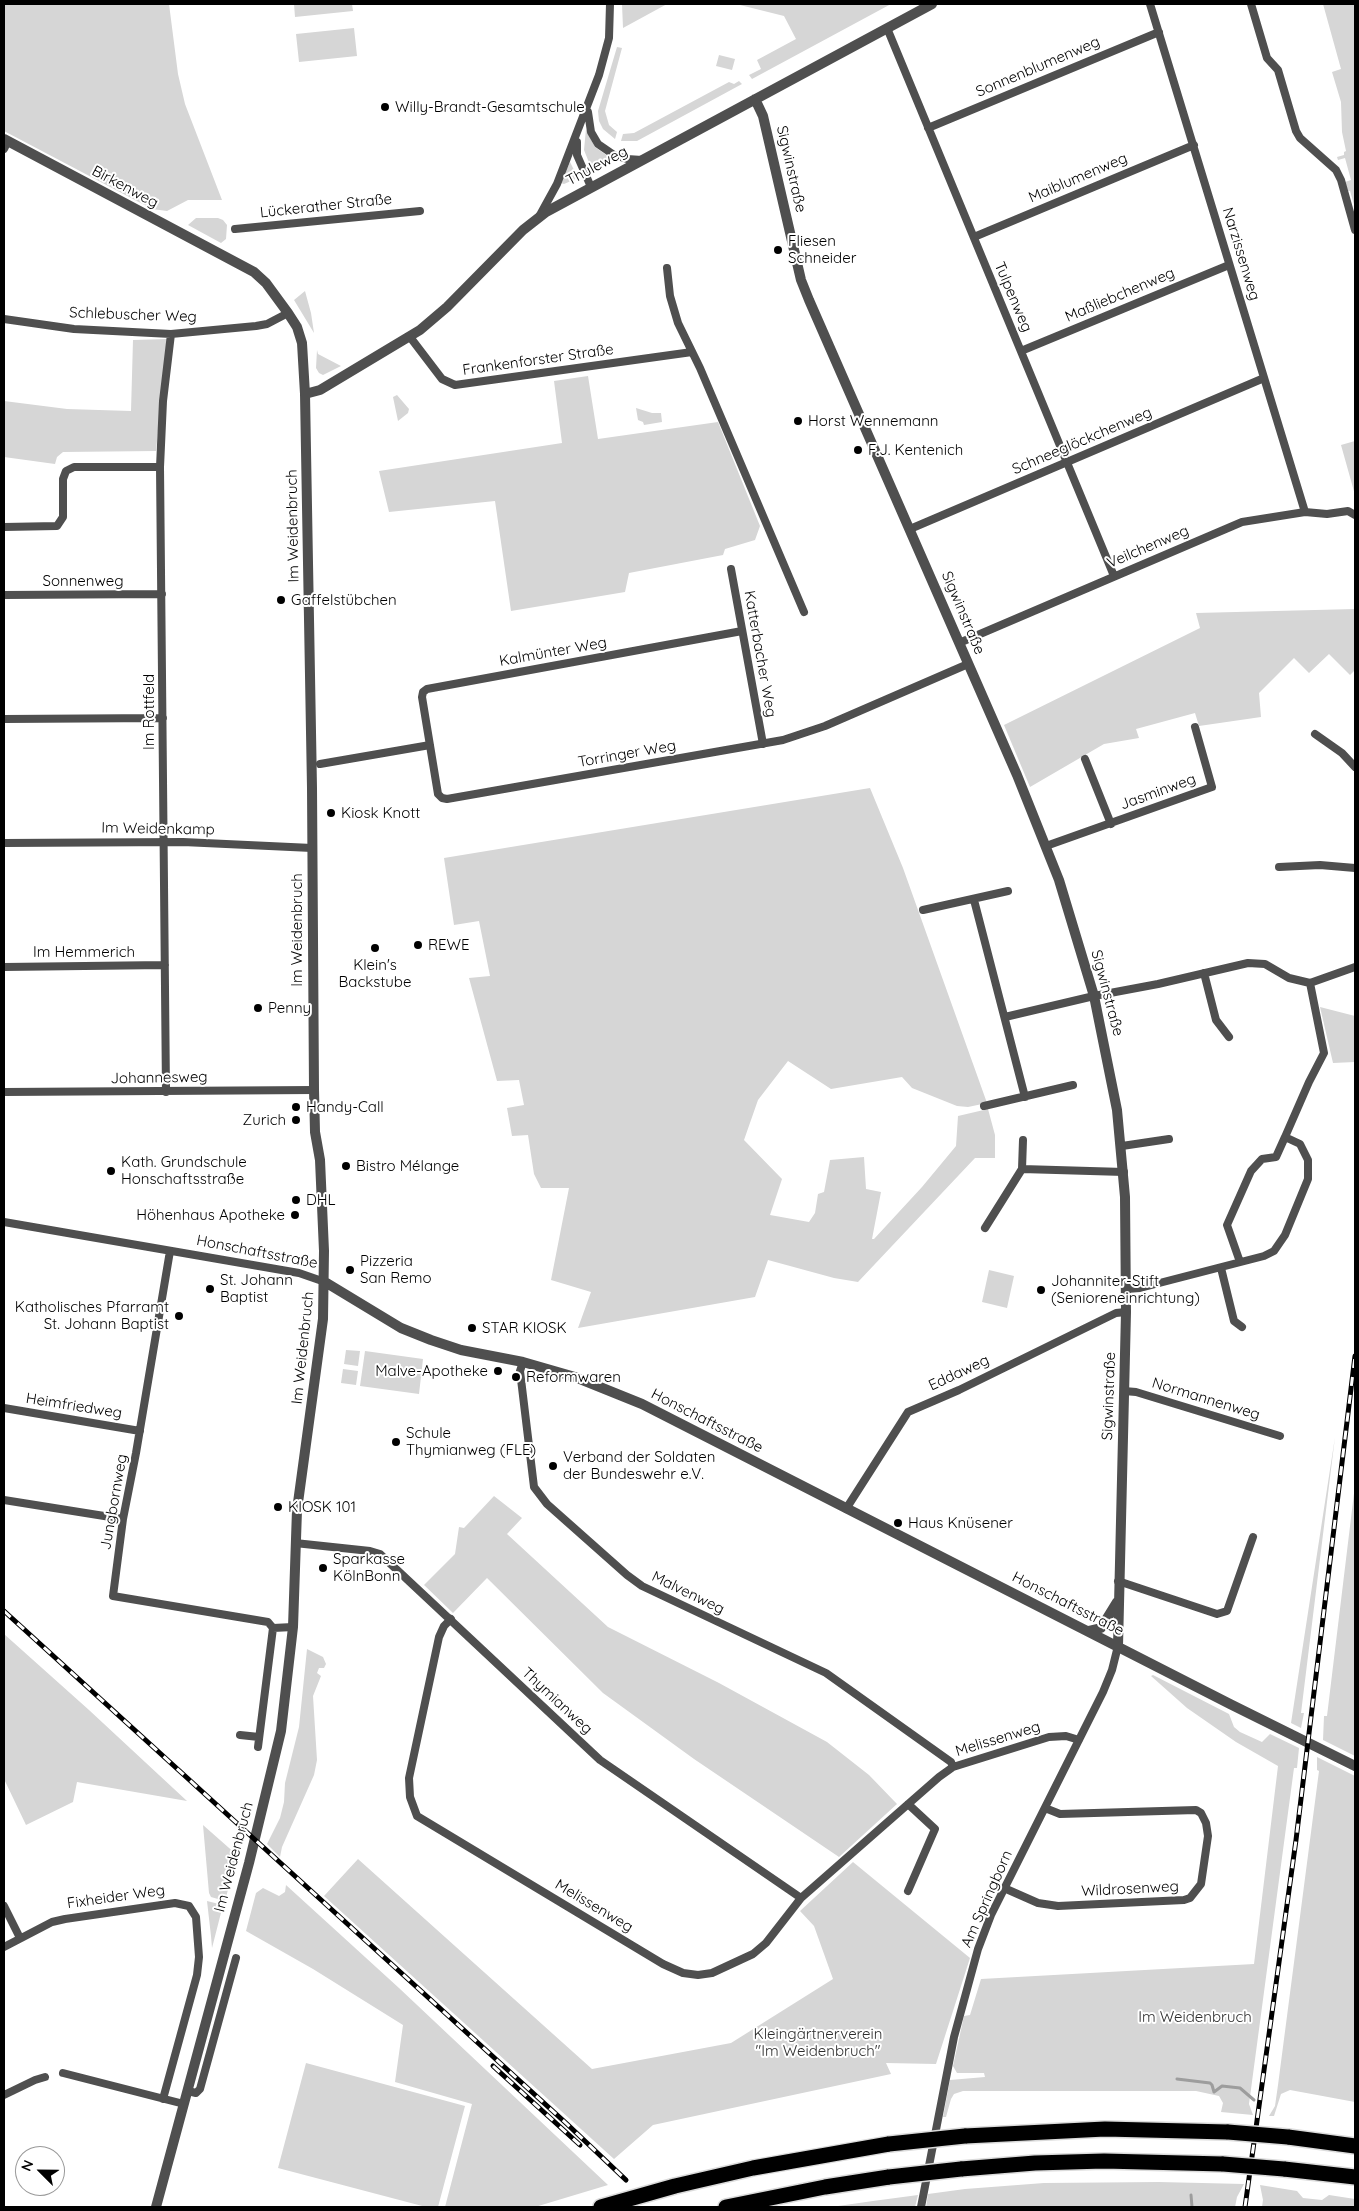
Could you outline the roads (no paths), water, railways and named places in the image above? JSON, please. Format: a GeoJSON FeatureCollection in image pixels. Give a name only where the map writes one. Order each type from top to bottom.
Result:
{"type":"FeatureCollection","features":[{"type":"Feature","properties":{"kind":"highway"},"geometry":{"type":"LineString","coordinates":[[601,2207],[675,2186],[753,2168],[889,2144],[965,2136],[1105,2129],[1228,2132],[1288,2137],[1355,2146]]}},
{"type":"Feature","properties":{"kind":"highway"},"geometry":{"type":"LineString","coordinates":[[726,2207],[825,2187],[889,2177],[1035,2163],[1104,2161],[1223,2164],[1355,2177]]}},
{"type":"Feature","properties":{"kind":"street"},"geometry":{"type":"LineString","coordinates":[[539,217],[557,184],[579,132],[599,75],[609,38],[610,4]]}},
{"type":"Feature","properties":{"kind":"street","name":"Thuleweg"},"geometry":{"type":"LineString","coordinates":[[305,394],[320,390],[410,337],[438,315],[539,217],[591,187],[932,4]]}},
{"type":"Feature","properties":{"kind":"street","name":"Narzissenweg"},"geometry":{"type":"LineString","coordinates":[[1150,4],[1305,512]]}},
{"type":"Feature","properties":{"kind":"street"},"geometry":{"type":"LineString","coordinates":[[1252,4],[1267,58],[1278,70],[1296,130],[1300,138],[1336,170],[1341,180],[1355,230]]}},
{"type":"Feature","properties":{"kind":"street","name":"Tulpenweg"},"geometry":{"type":"LineString","coordinates":[[887,28],[1114,576]]}},
{"type":"Feature","properties":{"kind":"street","name":"Sonnenblumenweg"},"geometry":{"type":"LineString","coordinates":[[928,128],[1159,32]]}},
{"type":"Feature","properties":{"kind":"street","name":"Sigwinstraße"},"geometry":{"type":"LineString","coordinates":[[754,99],[763,116],[806,294],[1017,775],[1059,880],[1094,996],[1111,1076],[1122,1146],[1124,1172],[1126,1312],[1118,1582],[1118,1646]]}},
{"type":"Feature","properties":{"kind":"street"},"geometry":{"type":"LineString","coordinates":[[588,107],[591,132],[598,144],[614,155],[642,160]]}},
{"type":"Feature","properties":{"kind":"street"},"geometry":{"type":"LineString","coordinates":[[579,132],[577,155],[591,187]]}},
{"type":"Feature","properties":{"kind":"street","name":"Birkenweg"},"geometry":{"type":"LineString","coordinates":[[5,143],[233,260]]}},
{"type":"Feature","properties":{"kind":"street","name":"Maiblumenweg"},"geometry":{"type":"LineString","coordinates":[[974,237],[1194,145]]}},
{"type":"Feature","properties":{"kind":"street","name":"Lückerather Straße"},"geometry":{"type":"LineString","coordinates":[[235,229],[420,211]]}},
{"type":"Feature","properties":{"kind":"street","name":"Im Weidenbruch"},"geometry":{"type":"LineString","coordinates":[[156,2207],[274,1764],[281,1731],[294,1627],[297,1510],[323,1319],[325,1282],[320,1160],[315,1132],[305,394],[301,336],[288,313],[260,277],[233,260]]}},
{"type":"Feature","properties":{"kind":"street","name":"Maßliebchenweg"},"geometry":{"type":"LineString","coordinates":[[1021,351],[1229,265]]}},
{"type":"Feature","properties":{"kind":"street"},"geometry":{"type":"LineString","coordinates":[[667,268],[673,308],[804,612]]}},
{"type":"Feature","properties":{"kind":"street","name":"Schlebuscher Weg"},"geometry":{"type":"LineString","coordinates":[[4,320],[74,329],[171,334],[256,326],[267,324],[288,313]]}},
{"type":"Feature","properties":{"kind":"street","name":"Im Rottfeld"},"geometry":{"type":"LineString","coordinates":[[166,1092],[160,467],[163,401],[171,334]]}},
{"type":"Feature","properties":{"kind":"street","name":"Frankenforster Straße"},"geometry":{"type":"LineString","coordinates":[[410,337],[442,379],[455,385],[692,352]]}},
{"type":"Feature","properties":{"kind":"street","name":"Schneeglöckchenweg"},"geometry":{"type":"LineString","coordinates":[[910,529],[1264,378]]}},
{"type":"Feature","properties":{"kind":"street"},"geometry":{"type":"LineString","coordinates":[[4,527],[57,526],[63,517],[63,479],[66,471],[74,467],[160,467]]}},
{"type":"Feature","properties":{"kind":"street","name":"Veilchenweg"},"geometry":{"type":"LineString","coordinates":[[959,643],[1242,522],[1305,512],[1327,514],[1348,512],[1355,515]]}},
{"type":"Feature","properties":{"kind":"street","name":"Katterbacher Weg"},"geometry":{"type":"LineString","coordinates":[[731,569],[763,744]]}},
{"type":"Feature","properties":{"kind":"street","name":"Sonnenweg"},"geometry":{"type":"LineString","coordinates":[[4,595],[162,594]]}},
{"type":"Feature","properties":{"kind":"street","name":"Kalmünter Weg"},"geometry":{"type":"LineString","coordinates":[[430,745],[422,697],[427,689],[742,631]]}},
{"type":"Feature","properties":{"kind":"street","name":"Torringer Weg"},"geometry":{"type":"LineString","coordinates":[[430,745],[438,794],[442,798],[447,799],[790,738],[825,726],[968,664]]}},
{"type":"Feature","properties":{"kind":"street"},"geometry":{"type":"LineString","coordinates":[[4,719],[163,718]]}},
{"type":"Feature","properties":{"kind":"street","name":"Jasminweg"},"geometry":{"type":"LineString","coordinates":[[1046,846],[1212,787],[1195,727]]}},
{"type":"Feature","properties":{"kind":"street"},"geometry":{"type":"LineString","coordinates":[[1315,734],[1342,754],[1355,767]]}},
{"type":"Feature","properties":{"kind":"street"},"geometry":{"type":"LineString","coordinates":[[320,764],[430,745]]}},
{"type":"Feature","properties":{"kind":"street","name":"Jasminweg"},"geometry":{"type":"LineString","coordinates":[[1085,759],[1111,824]]}},
{"type":"Feature","properties":{"kind":"street","name":"Im Weidenkamp"},"geometry":{"type":"LineString","coordinates":[[4,843],[164,842],[312,848]]}},
{"type":"Feature","properties":{"kind":"street"},"geometry":{"type":"LineString","coordinates":[[1279,867],[1320,865],[1355,868]]}},
{"type":"Feature","properties":{"kind":"street"},"geometry":{"type":"LineString","coordinates":[[923,910],[1008,891]]}},
{"type":"Feature","properties":{"kind":"street"},"geometry":{"type":"LineString","coordinates":[[974,900],[1025,1097]]}},
{"type":"Feature","properties":{"kind":"street"},"geometry":{"type":"LineString","coordinates":[[1005,1017],[1248,962],[1265,964],[1289,978],[1310,983],[1355,967]]}},
{"type":"Feature","properties":{"kind":"street","name":"Im Hemmerich"},"geometry":{"type":"LineString","coordinates":[[4,966],[165,965]]}},
{"type":"Feature","properties":{"kind":"street"},"geometry":{"type":"LineString","coordinates":[[1204,973],[1216,1020],[1229,1037]]}},
{"type":"Feature","properties":{"kind":"street"},"geometry":{"type":"LineString","coordinates":[[1240,1262],[1227,1225],[1251,1171],[1262,1159],[1276,1157],[1324,1053],[1310,983]]}},
{"type":"Feature","properties":{"kind":"street"},"geometry":{"type":"LineString","coordinates":[[984,1106],[1074,1085]]}},
{"type":"Feature","properties":{"kind":"street","name":"Johannesweg"},"geometry":{"type":"LineString","coordinates":[[4,1092],[314,1090]]}},
{"type":"Feature","properties":{"kind":"street"},"geometry":{"type":"LineString","coordinates":[[1126,1289],[1140,1288],[1221,1268],[1264,1256],[1274,1251],[1285,1235],[1308,1179],[1308,1160],[1300,1144],[1285,1137]]}},
{"type":"Feature","properties":{"kind":"street"},"geometry":{"type":"LineString","coordinates":[[1122,1146],[1169,1139]]}},
{"type":"Feature","properties":{"kind":"street"},"geometry":{"type":"LineString","coordinates":[[985,1228],[1022,1169],[1023,1140]]}},
{"type":"Feature","properties":{"kind":"street"},"geometry":{"type":"LineString","coordinates":[[1022,1169],[1124,1172]]}},
{"type":"Feature","properties":{"kind":"street","name":"Honschaftsstraße"},"geometry":{"type":"LineString","coordinates":[[4,1222],[299,1274],[325,1282],[387,1320],[416,1334],[461,1350],[523,1362],[575,1377],[621,1395],[1355,1766]]}},
{"type":"Feature","properties":{"kind":"street","name":"Jungbornweg"},"geometry":{"type":"LineString","coordinates":[[170,1251],[140,1431],[123,1519],[113,1596],[268,1622],[273,1628]]}},
{"type":"Feature","properties":{"kind":"street"},"geometry":{"type":"LineString","coordinates":[[1221,1268],[1234,1321],[1242,1327]]}},
{"type":"Feature","properties":{"kind":"street","name":"Eddaweg"},"geometry":{"type":"LineString","coordinates":[[846,1509],[908,1412],[945,1397],[1116,1313],[1126,1312]]}},
{"type":"Feature","properties":{"kind":"street","name":"Malvenweg"},"geometry":{"type":"LineString","coordinates":[[523,1362],[520,1372],[534,1487],[547,1504],[619,1569],[642,1586],[826,1673],[951,1762],[953,1767]]}},
{"type":"Feature","properties":{"kind":"street","name":"Normannenweg"},"geometry":{"type":"LineString","coordinates":[[1124,1391],[1136,1392],[1280,1436]]}},
{"type":"Feature","properties":{"kind":"street","name":"Heimfriedweg"},"geometry":{"type":"LineString","coordinates":[[4,1408],[140,1431]]}},
{"type":"Feature","properties":{"kind":"street"},"geometry":{"type":"LineString","coordinates":[[4,1500],[123,1519]]}},
{"type":"Feature","properties":{"kind":"street"},"geometry":{"type":"LineString","coordinates":[[1118,1582],[1217,1614],[1227,1611],[1253,1537]]}},
{"type":"Feature","properties":{"kind":"street","name":"Thymianweg"},"geometry":{"type":"LineString","coordinates":[[295,1543],[370,1551],[380,1554],[600,1760],[801,1898]]}},
{"type":"Feature","properties":{"kind":"street"},"geometry":{"type":"LineString","coordinates":[[1088,1631],[1101,1628],[1118,1601]]}},
{"type":"Feature","properties":{"kind":"street","name":"Melissenweg"},"geometry":{"type":"LineString","coordinates":[[450,1619],[439,1637],[410,1778],[410,1797],[417,1816],[664,1964],[684,1973],[698,1975],[712,1973],[753,1954],[766,1943],[801,1898],[939,1777],[953,1767],[1049,1737],[1066,1736],[1079,1740]]}},
{"type":"Feature","properties":{"kind":"street"},"geometry":{"type":"LineString","coordinates":[[258,1747],[273,1628],[294,1627]]}},
{"type":"Feature","properties":{"kind":"street","name":"Am Springborn"},"geometry":{"type":"LineString","coordinates":[[921,2207],[961,2012],[985,1931],[1004,1888],[1079,1740],[1112,1670],[1118,1646]]}},
{"type":"Feature","properties":{"kind":"street"},"geometry":{"type":"LineString","coordinates":[[240,1735],[259,1737]]}},
{"type":"Feature","properties":{"kind":"street"},"geometry":{"type":"LineString","coordinates":[[908,1804],[935,1829],[908,1891]]}},
{"type":"Feature","properties":{"kind":"street","name":"Wildrosenweg"},"geometry":{"type":"LineString","coordinates":[[1004,1888],[1038,1903],[1058,1906],[1184,1900],[1190,1898],[1201,1884],[1208,1836],[1202,1813],[1196,1810],[1060,1814],[1044,1808]]}},
{"type":"Feature","properties":{"kind":"street","name":"Fixheider Weg"},"geometry":{"type":"LineString","coordinates":[[4,1947],[52,1922],[64,1918],[175,1903],[182,1903],[194,1910],[199,1942],[197,1975],[164,2099]]}},
{"type":"Feature","properties":{"kind":"street"},"geometry":{"type":"LineString","coordinates":[[4,1906],[20,1938]]}},
{"type":"Feature","properties":{"kind":"street"},"geometry":{"type":"LineString","coordinates":[[188,2091],[196,2093],[200,2089],[236,1958]]}},
{"type":"Feature","properties":{"kind":"street"},"geometry":{"type":"LineString","coordinates":[[63,2073],[184,2104]]}},
{"type":"Feature","properties":{"kind":"street"},"geometry":{"type":"LineString","coordinates":[[4,2095],[45,2076]]}},
{"type":"Feature","properties":{"kind":"waterway"},"geometry":{"type":"LineString","coordinates":[[1177,2079],[1210,2083],[1214,2092],[1222,2086],[1240,2088],[1254,2100]]}},
{"type":"Feature","properties":{"kind":"waterway"},"geometry":{"type":"LineString","coordinates":[[1191,2195],[1192,2207]]}},
{"type":"Feature","properties":{"kind":"railway"},"geometry":{"type":"LineString","coordinates":[[1245,2207],[1296,1840],[1355,1356]]}},
{"type":"Feature","properties":{"kind":"railway"},"geometry":{"type":"LineString","coordinates":[[4,1611],[626,2180]]}},
{"type":"Feature","properties":{"kind":"railway"},"geometry":{"type":"LineString","coordinates":[[493,2066],[580,2145]]}},
{"type":"Feature","properties":{"kind":"place","name":"Willy-Brandt-Gesamtschule"},"geometry":{"type":"Point","coordinates":[385,107]}},
{"type":"Feature","properties":{"kind":"place","name":"Fliesen Schneider"},"geometry":{"type":"Point","coordinates":[778,250]}},
{"type":"Feature","properties":{"kind":"place","name":"Horst Wennemann"},"geometry":{"type":"Point","coordinates":[798,421]}},
{"type":"Feature","properties":{"kind":"place","name":"F.J. Kentenich"},"geometry":{"type":"Point","coordinates":[858,450]}},
{"type":"Feature","properties":{"kind":"place","name":"Gaffelstübchen"},"geometry":{"type":"Point","coordinates":[281,600]}},
{"type":"Feature","properties":{"kind":"place","name":"Kiosk Knott"},"geometry":{"type":"Point","coordinates":[331,813]}},
{"type":"Feature","properties":{"kind":"place","name":"REWE"},"geometry":{"type":"Point","coordinates":[418,945]}},
{"type":"Feature","properties":{"kind":"place","name":"Klein's Backstube"},"geometry":{"type":"Point","coordinates":[375,948]}},
{"type":"Feature","properties":{"kind":"place","name":"Penny"},"geometry":{"type":"Point","coordinates":[258,1008]}},
{"type":"Feature","properties":{"kind":"place","name":"Handy-Call"},"geometry":{"type":"Point","coordinates":[296,1107]}},
{"type":"Feature","properties":{"kind":"place","name":"Zurich"},"geometry":{"type":"Point","coordinates":[296,1120]}},
{"type":"Feature","properties":{"kind":"place","name":"Bistro Mélange"},"geometry":{"type":"Point","coordinates":[346,1166]}},
{"type":"Feature","properties":{"kind":"place","name":"Kath. Grundschule Honschaftsstraße"},"geometry":{"type":"Point","coordinates":[111,1171]}},
{"type":"Feature","properties":{"kind":"place","name":"DHL"},"geometry":{"type":"Point","coordinates":[296,1200]}},
{"type":"Feature","properties":{"kind":"place","name":"Höhenhaus Apotheke"},"geometry":{"type":"Point","coordinates":[295,1215]}},
{"type":"Feature","properties":{"kind":"place","name":"Pizzeria San Remo"},"geometry":{"type":"Point","coordinates":[350,1270]}},
{"type":"Feature","properties":{"kind":"place","name":"St. Johann Baptist"},"geometry":{"type":"Point","coordinates":[210,1289]}},
{"type":"Feature","properties":{"kind":"place","name":"Johanniter-Stift (Senioreneinrichtung)"},"geometry":{"type":"Point","coordinates":[1041,1290]}},
{"type":"Feature","properties":{"kind":"place","name":"Katholisches Pfarramt St. Johann Baptist"},"geometry":{"type":"Point","coordinates":[179,1316]}},
{"type":"Feature","properties":{"kind":"place","name":"STAR KIOSK"},"geometry":{"type":"Point","coordinates":[472,1328]}},
{"type":"Feature","properties":{"kind":"place","name":"Malve-Apotheke"},"geometry":{"type":"Point","coordinates":[498,1371]}},
{"type":"Feature","properties":{"kind":"place","name":"Reformwaren"},"geometry":{"type":"Point","coordinates":[516,1377]}},
{"type":"Feature","properties":{"kind":"place","name":"Schule Thymianweg (FLE)"},"geometry":{"type":"Point","coordinates":[396,1442]}},
{"type":"Feature","properties":{"kind":"place","name":"Verband der Soldaten der Bundeswehr e.V."},"geometry":{"type":"Point","coordinates":[553,1466]}},
{"type":"Feature","properties":{"kind":"place","name":"KIOSK 101"},"geometry":{"type":"Point","coordinates":[278,1507]}},
{"type":"Feature","properties":{"kind":"place","name":"Haus Knüsener"},"geometry":{"type":"Point","coordinates":[898,1523]}},
{"type":"Feature","properties":{"kind":"place","name":"Sparkasse KölnBonn"},"geometry":{"type":"Point","coordinates":[323,1568]}},
{"type":"Feature","properties":{"kind":"park label","name":"Kleingärtnerverein \"Im Weidenbruch\""},"geometry":{"type":"Point","coordinates":[818,2042]}}]}
